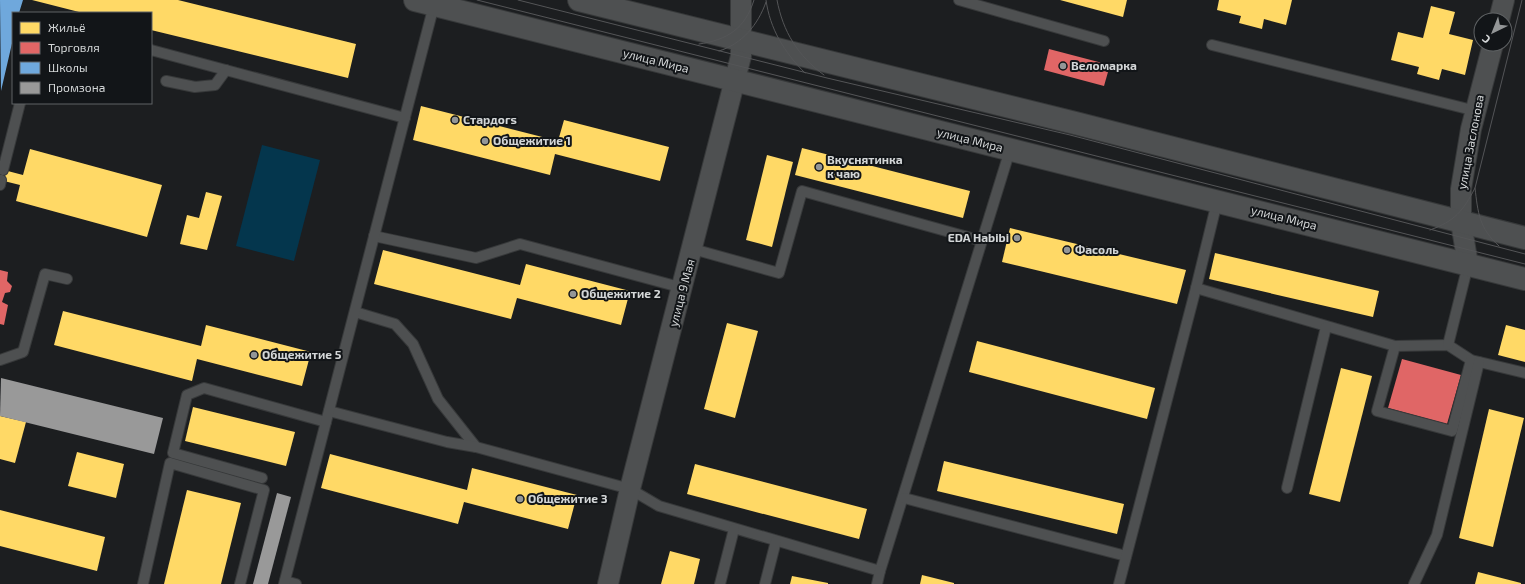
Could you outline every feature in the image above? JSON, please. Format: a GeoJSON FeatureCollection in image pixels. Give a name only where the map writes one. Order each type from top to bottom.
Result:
{"type":"FeatureCollection","features":[{"type":"Feature","properties":{"kind":"main road"},"geometry":{"type":"LineString","coordinates":[[579,0],[1075,123],[1525,238]]}},
{"type":"Feature","properties":{"kind":"main road","name":"улица Мира"},"geometry":{"type":"LineString","coordinates":[[425,2],[1525,279]]}},
{"type":"Feature","properties":{"kind":"street","name":"улица 9 Мая"},"geometry":{"type":"LineString","coordinates":[[608,584],[630,489],[693,249],[741,56],[741,0]]}},
{"type":"Feature","properties":{"kind":"street"},"geometry":{"type":"LineString","coordinates":[[1501,12],[1504,0]]}},
{"type":"Feature","properties":{"kind":"street","name":"улица Заслонова"},"geometry":{"type":"LineString","coordinates":[[1468,265],[1461,222],[1460,189],[1476,111],[1491,52]]}},
{"type":"Feature","properties":{"kind":"lane"},"geometry":{"type":"LineString","coordinates":[[959,0],[1104,41]]}},
{"type":"Feature","properties":{"kind":"lane"},"geometry":{"type":"LineString","coordinates":[[296,584],[284,583],[405,118],[425,2]]}},
{"type":"Feature","properties":{"kind":"lane"},"geometry":{"type":"LineString","coordinates":[[1212,45],[1476,111]]}},
{"type":"Feature","properties":{"kind":"lane"},"geometry":{"type":"LineString","coordinates":[[152,50],[405,118]]}},
{"type":"Feature","properties":{"kind":"lane"},"geometry":{"type":"LineString","coordinates":[[166,81],[195,87],[215,85],[226,70]]}},
{"type":"Feature","properties":{"kind":"lane"},"geometry":{"type":"LineString","coordinates":[[2,178],[20,104]]}},
{"type":"Feature","properties":{"kind":"lane"},"geometry":{"type":"LineString","coordinates":[[877,584],[1010,150]]}},
{"type":"Feature","properties":{"kind":"lane"},"geometry":{"type":"LineString","coordinates":[[693,249],[779,273],[802,191],[982,241]]}},
{"type":"Feature","properties":{"kind":"lane"},"geometry":{"type":"LineString","coordinates":[[1119,584],[1217,202]]}},
{"type":"Feature","properties":{"kind":"lane"},"geometry":{"type":"LineString","coordinates":[[374,236],[476,258],[520,244],[683,288]]}},
{"type":"Feature","properties":{"kind":"lane"},"geometry":{"type":"LineString","coordinates":[[1448,345],[1468,265]]}},
{"type":"Feature","properties":{"kind":"lane"},"geometry":{"type":"LineString","coordinates":[[0,360],[23,352],[45,274],[67,279]]}},
{"type":"Feature","properties":{"kind":"lane"},"geometry":{"type":"LineString","coordinates":[[1196,288],[1395,346],[1448,345],[1475,361],[1525,374]]}},
{"type":"Feature","properties":{"kind":"lane"},"geometry":{"type":"LineString","coordinates":[[354,312],[395,324],[413,344],[438,399],[476,447]]}},
{"type":"Feature","properties":{"kind":"lane"},"geometry":{"type":"LineString","coordinates":[[1287,488],[1326,327]]}},
{"type":"Feature","properties":{"kind":"lane"},"geometry":{"type":"LineString","coordinates":[[1395,346],[1377,411],[1452,431],[1475,361]]}},
{"type":"Feature","properties":{"kind":"lane"},"geometry":{"type":"LineString","coordinates":[[1414,584],[1437,535],[1475,361]]}},
{"type":"Feature","properties":{"kind":"lane"},"geometry":{"type":"LineString","coordinates":[[262,478],[173,453],[187,395],[204,388],[326,422]]}},
{"type":"Feature","properties":{"kind":"lane"},"geometry":{"type":"LineString","coordinates":[[329,411],[447,442],[476,447],[630,489],[660,506],[880,571]]}},
{"type":"Feature","properties":{"kind":"lane"},"geometry":{"type":"LineString","coordinates":[[143,584],[170,463],[264,490],[240,584]]}},
{"type":"Feature","properties":{"kind":"lane"},"geometry":{"type":"LineString","coordinates":[[904,498],[1126,556]]}},
{"type":"Feature","properties":{"kind":"lane"},"geometry":{"type":"LineString","coordinates":[[720,584],[734,529]]}},
{"type":"Feature","properties":{"kind":"lane"},"geometry":{"type":"LineString","coordinates":[[765,584],[776,541]]}},
{"type":"Feature","properties":{"kind":"shaded area"},"geometry":{"type":"Polygon","coordinates":[[[262,145],[320,160],[294,261],[236,246],[262,145]]]}},
{"type":"Feature","properties":{"kind":"building: Жильё"},"geometry":{"type":"Polygon","coordinates":[[[32,0],[178,0],[356,44],[348,78],[152,30],[152,12],[79,12],[32,0]]]}},
{"type":"Feature","properties":{"kind":"building: Жильё"},"geometry":{"type":"Polygon","coordinates":[[[1060,0],[1127,0],[1123,17],[1060,0]]]}},
{"type":"Feature","properties":{"kind":"building: Жильё"},"geometry":{"type":"Polygon","coordinates":[[[1219,0],[1292,0],[1286,25],[1264,19],[1262,29],[1239,23],[1241,16],[1217,10],[1219,0]]]}},
{"type":"Feature","properties":{"kind":"building: Жильё"},"geometry":{"type":"Polygon","coordinates":[[[1431,6],[1455,12],[1449,34],[1473,40],[1465,75],[1442,69],[1439,80],[1417,74],[1419,67],[1391,60],[1398,32],[1423,38],[1431,6]]]}},
{"type":"Feature","properties":{"kind":"building: Жильё"},"geometry":{"type":"Polygon","coordinates":[[[421,106],[558,141],[564,120],[669,147],[660,181],[555,154],[550,175],[413,140],[421,106]]]}},
{"type":"Feature","properties":{"kind":"building: Жильё"},"geometry":{"type":"Polygon","coordinates":[[[802,148],[970,191],[963,218],[795,175],[802,148]]]}},
{"type":"Feature","properties":{"kind":"building: Жильё"},"geometry":{"type":"Polygon","coordinates":[[[30,149],[162,185],[147,237],[16,201],[20,185],[0,180],[0,169],[23,175],[30,149]]]}},
{"type":"Feature","properties":{"kind":"building: Жильё"},"geometry":{"type":"Polygon","coordinates":[[[767,155],[793,162],[772,247],[746,240],[767,155]]]}},
{"type":"Feature","properties":{"kind":"building: Жильё"},"geometry":{"type":"Polygon","coordinates":[[[206,192],[222,196],[207,250],[180,244],[187,215],[199,218],[206,192]]]}},
{"type":"Feature","properties":{"kind":"building: Жильё"},"geometry":{"type":"Polygon","coordinates":[[[1010,228],[1186,270],[1177,304],[1002,262],[1010,228]]]}},
{"type":"Feature","properties":{"kind":"building: Жильё"},"geometry":{"type":"Polygon","coordinates":[[[383,250],[520,285],[526,264],[630,291],[621,325],[517,298],[511,319],[374,284],[383,250]]]}},
{"type":"Feature","properties":{"kind":"building: Жильё"},"geometry":{"type":"Polygon","coordinates":[[[1215,253],[1379,291],[1373,317],[1209,279],[1215,253]]]}},
{"type":"Feature","properties":{"kind":"building: Жильё"},"geometry":{"type":"Polygon","coordinates":[[[63,311],[201,346],[206,325],[311,352],[302,386],[197,359],[192,381],[54,345],[63,311]]]}},
{"type":"Feature","properties":{"kind":"building: Жильё"},"geometry":{"type":"Polygon","coordinates":[[[727,323],[758,331],[735,418],[704,409],[727,323]]]}},
{"type":"Feature","properties":{"kind":"building: Жильё"},"geometry":{"type":"Polygon","coordinates":[[[1506,325],[1525,330],[1525,362],[1498,355],[1506,325]]]}},
{"type":"Feature","properties":{"kind":"building: Жильё"},"geometry":{"type":"Polygon","coordinates":[[[977,341],[1155,388],[1147,419],[969,372],[977,341]]]}},
{"type":"Feature","properties":{"kind":"building: Жильё"},"geometry":{"type":"Polygon","coordinates":[[[1341,368],[1372,376],[1340,502],[1309,494],[1341,368]]]}},
{"type":"Feature","properties":{"kind":"building: Жильё"},"geometry":{"type":"Polygon","coordinates":[[[193,407],[295,432],[286,466],[185,441],[193,407]]]}},
{"type":"Feature","properties":{"kind":"building: Жильё"},"geometry":{"type":"Polygon","coordinates":[[[1489,409],[1524,418],[1493,547],[1459,538],[1489,409]]]}},
{"type":"Feature","properties":{"kind":"building: Жильё"},"geometry":{"type":"Polygon","coordinates":[[[0,416],[26,422],[15,463],[0,459],[0,416]]]}},
{"type":"Feature","properties":{"kind":"building: Жильё"},"geometry":{"type":"Polygon","coordinates":[[[77,452],[124,464],[116,498],[68,486],[77,452]]]}},
{"type":"Feature","properties":{"kind":"building: Жильё"},"geometry":{"type":"Polygon","coordinates":[[[330,454],[467,490],[472,468],[577,495],[568,529],[464,502],[458,524],[321,488],[330,454]]]}},
{"type":"Feature","properties":{"kind":"building: Жильё"},"geometry":{"type":"Polygon","coordinates":[[[944,461],[1124,504],[1117,534],[937,491],[944,461]]]}},
{"type":"Feature","properties":{"kind":"building: Жильё"},"geometry":{"type":"Polygon","coordinates":[[[695,464],[867,509],[859,539],[687,494],[695,464]]]}},
{"type":"Feature","properties":{"kind":"building: Жильё"},"geometry":{"type":"Polygon","coordinates":[[[187,490],[241,503],[221,584],[164,584],[187,490]]]}},
{"type":"Feature","properties":{"kind":"building: Жильё"},"geometry":{"type":"Polygon","coordinates":[[[0,510],[105,537],[97,571],[0,546],[0,510]]]}},
{"type":"Feature","properties":{"kind":"building: Жильё"},"geometry":{"type":"Polygon","coordinates":[[[670,551],[700,559],[694,584],[661,584],[670,551]]]}},
{"type":"Feature","properties":{"kind":"building: Жильё"},"geometry":{"type":"Polygon","coordinates":[[[1478,572],[1521,583],[1521,584],[1475,584],[1478,572]]]}},
{"type":"Feature","properties":{"kind":"building: Жильё"},"geometry":{"type":"Polygon","coordinates":[[[922,575],[954,583],[954,584],[920,584],[922,575]]]}},
{"type":"Feature","properties":{"kind":"building: Жильё"},"geometry":{"type":"Polygon","coordinates":[[[792,576],[828,583],[828,584],[790,584],[792,576]]]}},
{"type":"Feature","properties":{"kind":"building: Торговля"},"geometry":{"type":"Polygon","coordinates":[[[1049,49],[1110,65],[1104,86],[1044,70],[1049,49]]]}},
{"type":"Feature","properties":{"kind":"building: Торговля"},"geometry":{"type":"Polygon","coordinates":[[[0,270],[8,272],[7,281],[12,286],[10,292],[5,293],[2,302],[8,305],[4,325],[0,324],[0,270]]]}},
{"type":"Feature","properties":{"kind":"building: Торговля"},"geometry":{"type":"Polygon","coordinates":[[[1402,359],[1461,375],[1447,424],[1388,408],[1402,359]]]}},
{"type":"Feature","properties":{"kind":"building: Школы"},"geometry":{"type":"Polygon","coordinates":[[[0,0],[23,0],[19,12],[12,12],[12,43],[1,91],[0,0]]]}},
{"type":"Feature","properties":{"kind":"building: Промзона"},"geometry":{"type":"Polygon","coordinates":[[[1,378],[163,418],[154,454],[0,416],[1,378]]]}},
{"type":"Feature","properties":{"kind":"building: Промзона"},"geometry":{"type":"Polygon","coordinates":[[[277,493],[291,497],[268,584],[253,584],[277,493]]]}},
{"type":"Feature","properties":{"kind":"tram line"},"geometry":{"type":"LineString","coordinates":[[477,0],[1525,264]]}},
{"type":"Feature","properties":{"kind":"tram line"},"geometry":{"type":"LineString","coordinates":[[518,0],[827,78],[1070,135],[1525,254]]}},
{"type":"Feature","properties":{"kind":"tram line"},"geometry":{"type":"LineString","coordinates":[[699,44],[718,40],[734,31],[746,19],[754,0]]}},
{"type":"Feature","properties":{"kind":"tram line"},"geometry":{"type":"LineString","coordinates":[[766,0],[771,21],[779,40],[797,65],[805,73]]}},
{"type":"Feature","properties":{"kind":"tram line"},"geometry":{"type":"LineString","coordinates":[[777,0],[783,23],[793,42],[807,60],[824,75]]}},
{"type":"Feature","properties":{"kind":"tram line"},"geometry":{"type":"LineString","coordinates":[[1430,230],[1439,227],[1452,219],[1462,209],[1475,188],[1522,0]]}},
{"type":"Feature","properties":{"kind":"tram line"},"geometry":{"type":"LineString","coordinates":[[719,51],[735,44],[754,26],[766,2]]}},
{"type":"Feature","properties":{"kind":"tram line"},"geometry":{"type":"LineString","coordinates":[[1475,188],[1477,205],[1483,226],[1487,233],[1499,246]]}},
{"type":"Feature","properties":{"kind":"place","name":"Веломарка"},"geometry":{"type":"Point","coordinates":[1063,66]}},
{"type":"Feature","properties":{"kind":"place","name":"Стардогs"},"geometry":{"type":"Point","coordinates":[455,120]}},
{"type":"Feature","properties":{"kind":"place","name":"Общежитие 1"},"geometry":{"type":"Point","coordinates":[485,141]}},
{"type":"Feature","properties":{"kind":"place","name":"Вкуснятинка к чаю"},"geometry":{"type":"Point","coordinates":[819,167]}},
{"type":"Feature","properties":{"kind":"place","name":"EDA Habibi"},"geometry":{"type":"Point","coordinates":[1017,238]}},
{"type":"Feature","properties":{"kind":"place","name":"Фасоль"},"geometry":{"type":"Point","coordinates":[1067,250]}},
{"type":"Feature","properties":{"kind":"place","name":"Общежитие 2"},"geometry":{"type":"Point","coordinates":[573,294]}},
{"type":"Feature","properties":{"kind":"place","name":"Общежитие 5"},"geometry":{"type":"Point","coordinates":[254,355]}},
{"type":"Feature","properties":{"kind":"place","name":"Общежитие 3"},"geometry":{"type":"Point","coordinates":[520,499]}}]}
